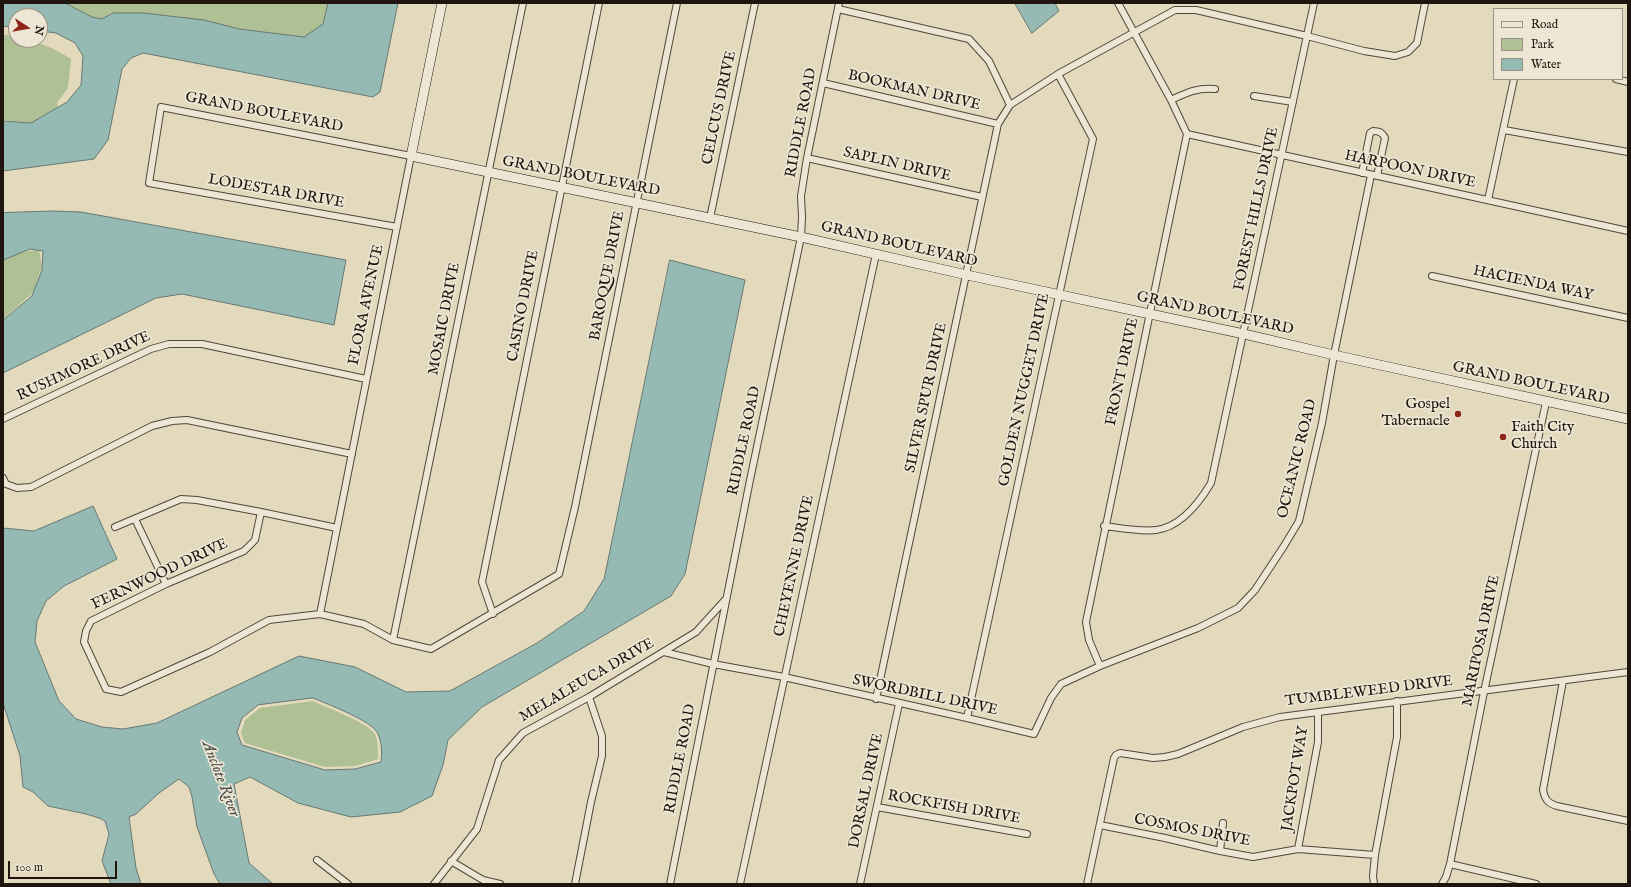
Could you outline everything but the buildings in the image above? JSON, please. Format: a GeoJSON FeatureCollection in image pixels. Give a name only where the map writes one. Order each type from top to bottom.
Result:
{"type":"FeatureCollection","features":[{"type":"Feature","properties":{"kind":"street","name":"FLORA AVENUE"},"geometry":{"type":"LineString","coordinates":[[320,614],[442,3]]}},
{"type":"Feature","properties":{"kind":"street","name":"MOSAIC DRIVE"},"geometry":{"type":"LineString","coordinates":[[393,640],[523,3]]}},
{"type":"Feature","properties":{"kind":"street","name":"CASINO DRIVE"},"geometry":{"type":"LineString","coordinates":[[493,614],[482,582],[599,3]]}},
{"type":"Feature","properties":{"kind":"street","name":"BAROQUE DRIVE"},"geometry":{"type":"LineString","coordinates":[[106,689],[121,692],[210,652],[269,620],[320,614],[364,624],[393,640],[430,649],[493,614],[559,574],[575,507],[677,3]]}},
{"type":"Feature","properties":{"kind":"street","name":"CELCUS DRIVE"},"geometry":{"type":"LineString","coordinates":[[710,218],[755,3]]}},
{"type":"Feature","properties":{"kind":"street"},"geometry":{"type":"LineString","coordinates":[[1118,3],[1171,100],[1187,134]]}},
{"type":"Feature","properties":{"kind":"street","name":"FOREST HILLS DRIVE"},"geometry":{"type":"LineString","coordinates":[[1104,526],[1158,530],[1177,522],[1199,503],[1211,484],[1314,3]]}},
{"type":"Feature","properties":{"kind":"street"},"geometry":{"type":"LineString","coordinates":[[839,6],[969,39],[989,62],[1010,105],[1058,74],[1175,10],[1196,10],[1395,56],[1408,52],[1417,43],[1425,3]]}},
{"type":"Feature","properties":{"kind":"street","name":"RIDDLE ROAD"},"geometry":{"type":"LineString","coordinates":[[670,884],[726,599],[801,237],[801,196],[806,158],[839,6]]}},
{"type":"Feature","properties":{"kind":"street","name":"GOLDEN NUGGET DRIVE"},"geometry":{"type":"LineString","coordinates":[[967,718],[1093,139],[1058,74]]}},
{"type":"Feature","properties":{"kind":"street"},"geometry":{"type":"LineString","coordinates":[[1488,200],[1514,80]]}},
{"type":"Feature","properties":{"kind":"street","name":"BOOKMAN DRIVE"},"geometry":{"type":"LineString","coordinates":[[823,83],[998,124]]}},
{"type":"Feature","properties":{"kind":"street"},"geometry":{"type":"LineString","coordinates":[[1171,100],[1192,90],[1206,88],[1215,89]]}},
{"type":"Feature","properties":{"kind":"street"},"geometry":{"type":"LineString","coordinates":[[1254,96],[1293,102]]}},
{"type":"Feature","properties":{"kind":"street","name":"SILVER SPUR DRIVE"},"geometry":{"type":"LineString","coordinates":[[876,699],[998,124],[1010,105]]}},
{"type":"Feature","properties":{"kind":"street","name":"GRAND BOULEVARD"},"geometry":{"type":"LineString","coordinates":[[149,183],[161,107],[411,156],[801,237],[967,275],[1244,334],[1628,419]]}},
{"type":"Feature","properties":{"kind":"street"},"geometry":{"type":"LineString","coordinates":[[1504,130],[1628,152]]}},
{"type":"Feature","properties":{"kind":"street","name":"OCEANIC ROAD"},"geometry":{"type":"LineString","coordinates":[[1100,666],[1198,628],[1238,608],[1255,590],[1299,521],[1322,423],[1334,355],[1374,176],[1385,138],[1383,133],[1379,131],[1373,131],[1370,133],[1362,173]]}},
{"type":"Feature","properties":{"kind":"street","name":"HARPOON DRIVE"},"geometry":{"type":"LineString","coordinates":[[1187,134],[1628,231]]}},
{"type":"Feature","properties":{"kind":"street","name":"FRONT DRIVE"},"geometry":{"type":"LineString","coordinates":[[1100,666],[1088,640],[1086,622],[1104,526],[1187,134]]}},
{"type":"Feature","properties":{"kind":"street","name":"SAPLIN DRIVE"},"geometry":{"type":"LineString","coordinates":[[806,158],[982,197]]}},
{"type":"Feature","properties":{"kind":"street","name":"LODESTAR DRIVE"},"geometry":{"type":"LineString","coordinates":[[149,183],[397,227]]}},
{"type":"Feature","properties":{"kind":"street","name":"CHEYENNE DRIVE"},"geometry":{"type":"LineString","coordinates":[[740,884],[876,254]]}},
{"type":"Feature","properties":{"kind":"street","name":"HACIENDA WAY"},"geometry":{"type":"LineString","coordinates":[[1432,276],[1628,318]]}},
{"type":"Feature","properties":{"kind":"street","name":"RUSHMORE DRIVE"},"geometry":{"type":"LineString","coordinates":[[3,419],[151,349],[169,344],[202,344],[366,379]]}},
{"type":"Feature","properties":{"kind":"street","name":"MARIPOSA DRIVE"},"geometry":{"type":"LineString","coordinates":[[1442,884],[1450,864],[1484,692],[1546,402]]}},
{"type":"Feature","properties":{"kind":"street"},"geometry":{"type":"LineString","coordinates":[[3,478],[6,484],[18,488],[30,486],[152,426],[172,421],[187,420],[352,454]]}},
{"type":"Feature","properties":{"kind":"street"},"geometry":{"type":"LineString","coordinates":[[115,527],[181,499],[197,500],[337,528]]}},
{"type":"Feature","properties":{"kind":"street","name":"FERNWOOD DRIVE"},"geometry":{"type":"LineString","coordinates":[[106,689],[84,642],[86,631],[91,621],[166,584],[244,551],[255,540],[261,512]]}},
{"type":"Feature","properties":{"kind":"street"},"geometry":{"type":"LineString","coordinates":[[135,519],[166,584]]}},
{"type":"Feature","properties":{"kind":"street","name":"MELALEUCA DRIVE"},"geometry":{"type":"LineString","coordinates":[[434,884],[477,829],[499,760],[523,733],[589,697],[696,632],[726,599]]}},
{"type":"Feature","properties":{"kind":"street","name":"SWORDBILL DRIVE"},"geometry":{"type":"LineString","coordinates":[[664,652],[713,664],[784,677],[1034,734],[1051,698],[1061,684],[1100,666]]}},
{"type":"Feature","properties":{"kind":"street","name":"TUMBLEWEED DRIVE"},"geometry":{"type":"LineString","coordinates":[[1100,825],[1114,758],[1120,753],[1153,758],[1165,757],[1178,754],[1243,727],[1280,717],[1484,692],[1628,672]]}},
{"type":"Feature","properties":{"kind":"street"},"geometry":{"type":"LineString","coordinates":[[1563,681],[1543,790],[1545,799],[1550,804],[1557,806],[1628,820]]}},
{"type":"Feature","properties":{"kind":"street"},"geometry":{"type":"LineString","coordinates":[[575,884],[602,756],[602,736],[589,697]]}},
{"type":"Feature","properties":{"kind":"street"},"geometry":{"type":"LineString","coordinates":[[1374,884],[1373,876],[1375,855],[1397,738],[1397,702]]}},
{"type":"Feature","properties":{"kind":"street","name":"DORSAL DRIVE"},"geometry":{"type":"LineString","coordinates":[[860,884],[898,704]]}},
{"type":"Feature","properties":{"kind":"street","name":"JACKPOT WAY"},"geometry":{"type":"LineString","coordinates":[[1298,850],[1318,742],[1318,712]]}},
{"type":"Feature","properties":{"kind":"street","name":"ROCKFISH DRIVE"},"geometry":{"type":"LineString","coordinates":[[877,807],[1027,834]]}},
{"type":"Feature","properties":{"kind":"street"},"geometry":{"type":"LineString","coordinates":[[1220,852],[1223,823]]}},
{"type":"Feature","properties":{"kind":"street"},"geometry":{"type":"LineString","coordinates":[[1087,884],[1100,825]]}},
{"type":"Feature","properties":{"kind":"street","name":"COSMOS DRIVE"},"geometry":{"type":"LineString","coordinates":[[1100,825],[1165,838],[1220,852],[1253,857],[1298,850],[1375,855]]}},
{"type":"Feature","properties":{"kind":"street"},"geometry":{"type":"LineString","coordinates":[[317,860],[348,884]]}},
{"type":"Feature","properties":{"kind":"street"},"geometry":{"type":"LineString","coordinates":[[451,861],[483,880],[500,884]]}},
{"type":"Feature","properties":{"kind":"street"},"geometry":{"type":"LineString","coordinates":[[1450,864],[1536,884]]}},
{"type":"Feature","properties":{"kind":"green space"},"geometry":{"type":"Polygon","coordinates":[[[65,3],[328,3],[323,24],[305,37],[113,13],[102,19],[92,17],[65,3]]]}},
{"type":"Feature","properties":{"kind":"green space"},"geometry":{"type":"Polygon","coordinates":[[[3,34],[8,35],[8,48],[48,48],[48,46],[71,59],[68,88],[57,103],[58,107],[31,123],[3,120],[3,34]]]}},
{"type":"Feature","properties":{"kind":"green space"},"geometry":{"type":"Polygon","coordinates":[[[39,250],[42,266],[33,293],[3,319],[3,259],[19,252],[39,250]]]}},
{"type":"Feature","properties":{"kind":"green space"},"geometry":{"type":"Polygon","coordinates":[[[313,701],[356,720],[371,729],[377,739],[378,759],[355,766],[325,767],[245,743],[241,733],[245,720],[260,708],[313,701]]]}},
{"type":"Feature","properties":{"kind":"water"},"geometry":{"type":"Polygon","coordinates":[[[3,3],[65,3],[92,17],[102,19],[113,13],[143,13],[204,20],[239,29],[304,37],[323,24],[328,3],[398,3],[380,92],[373,97],[143,53],[131,58],[122,69],[108,140],[94,159],[3,171],[3,121],[31,123],[67,102],[81,85],[83,56],[75,43],[56,33],[48,32],[48,8],[8,8],[8,27],[3,26],[3,3]]]}},
{"type":"Feature","properties":{"kind":"water"},"geometry":{"type":"Polygon","coordinates":[[[1015,3],[1055,3],[1059,11],[1032,33],[1015,3]]]}},
{"type":"Feature","properties":{"kind":"water"},"geometry":{"type":"Polygon","coordinates":[[[53,211],[81,212],[346,260],[334,325],[182,294],[156,298],[3,373],[3,320],[32,296],[42,270],[43,251],[30,249],[3,260],[3,213],[53,211]]]}},
{"type":"Feature","properties":{"kind":"water","name":"Anclote River"},"geometry":{"type":"Polygon","coordinates":[[[670,260],[745,280],[685,574],[671,596],[482,707],[448,740],[443,765],[432,796],[400,812],[351,817],[298,803],[250,777],[234,784],[249,863],[273,884],[220,884],[214,874],[197,827],[189,787],[179,779],[159,793],[136,814],[129,817],[136,868],[141,884],[111,884],[102,861],[109,834],[105,821],[86,814],[48,806],[33,792],[23,787],[20,756],[3,703],[3,528],[34,531],[93,506],[117,559],[64,586],[46,601],[37,621],[35,642],[59,701],[76,719],[102,727],[123,729],[157,723],[299,656],[355,667],[406,692],[450,691],[537,643],[584,611],[604,579],[670,260]],[[313,698],[258,705],[242,718],[237,732],[242,745],[325,770],[355,769],[381,762],[382,751],[380,740],[374,729],[359,718],[313,698]]]}},
{"type":"Feature","properties":{"kind":"place","name":"Gospel Tabernacle"},"geometry":{"type":"Point","coordinates":[1458,414]}},
{"type":"Feature","properties":{"kind":"place","name":"Faith City Church"},"geometry":{"type":"Point","coordinates":[1503,437]}}]}
